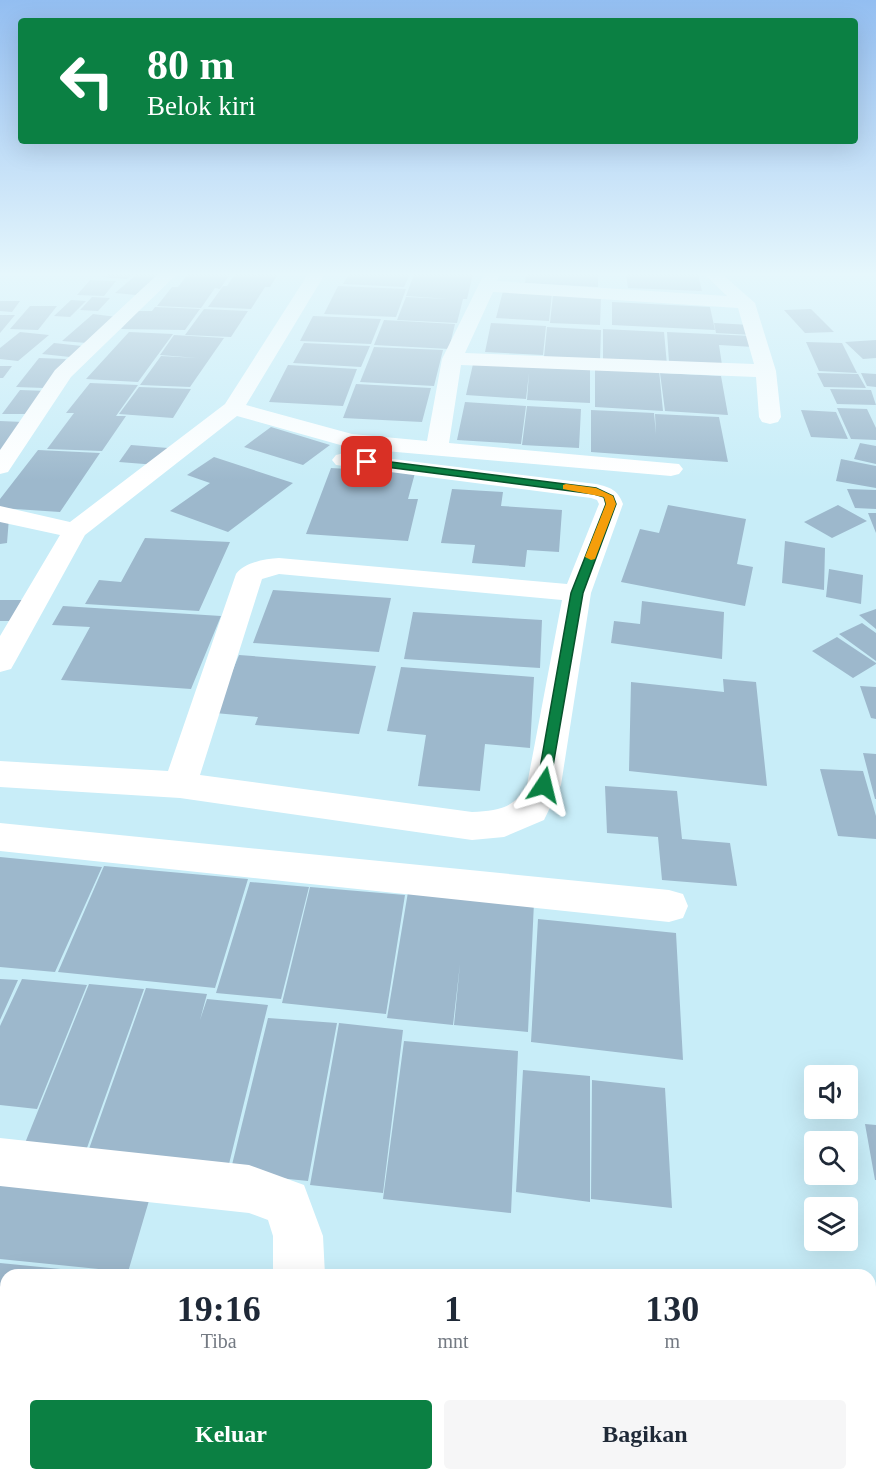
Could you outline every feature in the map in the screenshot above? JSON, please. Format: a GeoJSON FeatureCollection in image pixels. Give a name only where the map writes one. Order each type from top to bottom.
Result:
{"type":"FeatureCollection","features":[{"type":"Feature","properties":{"kind":"street"},"geometry":{"type":"LineString","coordinates":[[0,467],[49,397],[62,374],[95,343]]}},
{"type":"Feature","properties":{"kind":"street"},"geometry":{"type":"LineString","coordinates":[[0,662],[75,531],[233,408],[273,343]]}},
{"type":"Feature","properties":{"kind":"street"},"geometry":{"type":"LineString","coordinates":[[437,447],[452,359],[460,343]]}},
{"type":"Feature","properties":{"kind":"street"},"geometry":{"type":"LineString","coordinates":[[758,343],[766,371],[770,417]]}},
{"type":"Feature","properties":{"kind":"street"},"geometry":{"type":"LineString","coordinates":[[452,359],[766,371]]}},
{"type":"Feature","properties":{"kind":"street"},"geometry":{"type":"LineString","coordinates":[[233,408],[351,441],[671,469]]}},
{"type":"Feature","properties":{"kind":"street"},"geometry":{"type":"LineString","coordinates":[[0,774],[180,785],[472,826],[504,823],[531,810],[544,785],[577,593],[611,504],[608,496],[596,491],[344,459]]}},
{"type":"Feature","properties":{"kind":"street"},"geometry":{"type":"LineString","coordinates":[[0,514],[75,531]]}},
{"type":"Feature","properties":{"kind":"street"},"geometry":{"type":"LineString","coordinates":[[180,785],[250,574],[257,570],[279,566],[577,593]]}},
{"type":"Feature","properties":{"kind":"street"},"geometry":{"type":"LineString","coordinates":[[0,837],[669,906]]}},
{"type":"Feature","properties":{"kind":"street"},"geometry":{"type":"LineString","coordinates":[[0,1161],[249,1189],[287,1202],[298,1236],[299,1269]]}},
{"type":"Feature","properties":{"kind":"building"},"geometry":{"type":"Polygon","coordinates":[[[6,343],[39,343],[18,361],[0,359],[0,348],[6,343]]]}},
{"type":"Feature","properties":{"kind":"building"},"geometry":{"type":"Polygon","coordinates":[[[54,343],[82,346],[70,357],[42,354],[54,343]]]}},
{"type":"Feature","properties":{"kind":"building"},"geometry":{"type":"Polygon","coordinates":[[[119,343],[166,343],[138,382],[86,379],[119,343]]]}},
{"type":"Feature","properties":{"kind":"building"},"geometry":{"type":"Polygon","coordinates":[[[168,343],[220,343],[190,387],[140,385],[161,356],[197,358],[160,355],[168,343]]]}},
{"type":"Feature","properties":{"kind":"building"},"geometry":{"type":"Polygon","coordinates":[[[304,343],[370,346],[361,367],[293,363],[304,343]]]}},
{"type":"Feature","properties":{"kind":"building"},"geometry":{"type":"Polygon","coordinates":[[[375,343],[450,343],[449,349],[374,345],[375,343]]]}},
{"type":"Feature","properties":{"kind":"building"},"geometry":{"type":"Polygon","coordinates":[[[487,343],[544,343],[543,355],[485,352],[487,343]]]}},
{"type":"Feature","properties":{"kind":"building"},"geometry":{"type":"Polygon","coordinates":[[[545,343],[601,343],[600,360],[544,357],[545,343]]]}},
{"type":"Feature","properties":{"kind":"building"},"geometry":{"type":"Polygon","coordinates":[[[603,343],[665,343],[667,365],[603,361],[603,343]]]}},
{"type":"Feature","properties":{"kind":"building"},"geometry":{"type":"Polygon","coordinates":[[[668,343],[753,343],[754,347],[719,345],[722,365],[669,362],[668,343]]]}},
{"type":"Feature","properties":{"kind":"building"},"geometry":{"type":"Polygon","coordinates":[[[806,343],[842,343],[857,373],[819,371],[806,343]]]}},
{"type":"Feature","properties":{"kind":"building"},"geometry":{"type":"Polygon","coordinates":[[[846,343],[876,343],[876,358],[863,359],[846,343]]]}},
{"type":"Feature","properties":{"kind":"building"},"geometry":{"type":"Polygon","coordinates":[[[374,347],[443,350],[434,386],[360,382],[374,347]]]}},
{"type":"Feature","properties":{"kind":"building"},"geometry":{"type":"Polygon","coordinates":[[[39,358],[66,359],[44,388],[16,387],[39,358]]]}},
{"type":"Feature","properties":{"kind":"building"},"geometry":{"type":"Polygon","coordinates":[[[473,364],[590,369],[590,403],[527,400],[529,373],[526,399],[466,395],[473,364]]]}},
{"type":"Feature","properties":{"kind":"building"},"geometry":{"type":"Polygon","coordinates":[[[288,365],[357,369],[343,406],[269,402],[288,365]]]}},
{"type":"Feature","properties":{"kind":"building"},"geometry":{"type":"Polygon","coordinates":[[[0,366],[12,366],[3,378],[0,378],[0,366]]]}},
{"type":"Feature","properties":{"kind":"building"},"geometry":{"type":"Polygon","coordinates":[[[595,367],[659,370],[663,411],[595,407],[595,367]]]}},
{"type":"Feature","properties":{"kind":"building"},"geometry":{"type":"Polygon","coordinates":[[[660,373],[721,376],[728,415],[665,411],[660,373]]]}},
{"type":"Feature","properties":{"kind":"building"},"geometry":{"type":"Polygon","coordinates":[[[817,373],[858,374],[866,388],[824,387],[817,373]]]}},
{"type":"Feature","properties":{"kind":"building"},"geometry":{"type":"Polygon","coordinates":[[[861,373],[876,374],[876,387],[867,386],[861,373]]]}},
{"type":"Feature","properties":{"kind":"building"},"geometry":{"type":"Polygon","coordinates":[[[90,383],[138,385],[116,416],[126,416],[102,451],[47,449],[74,413],[66,413],[90,383]]]}},
{"type":"Feature","properties":{"kind":"building"},"geometry":{"type":"Polygon","coordinates":[[[356,384],[431,388],[422,422],[343,418],[356,384]]]}},
{"type":"Feature","properties":{"kind":"building"},"geometry":{"type":"Polygon","coordinates":[[[139,387],[191,389],[173,418],[119,414],[139,387]]]}},
{"type":"Feature","properties":{"kind":"building"},"geometry":{"type":"Polygon","coordinates":[[[830,389],[871,390],[876,405],[837,404],[830,389]]]}},
{"type":"Feature","properties":{"kind":"building"},"geometry":{"type":"Polygon","coordinates":[[[20,390],[48,391],[30,414],[2,414],[20,390]]]}},
{"type":"Feature","properties":{"kind":"building"},"geometry":{"type":"Polygon","coordinates":[[[465,402],[526,406],[521,444],[457,440],[465,402]]]}},
{"type":"Feature","properties":{"kind":"building"},"geometry":{"type":"Polygon","coordinates":[[[527,406],[581,409],[579,448],[522,445],[527,406]]]}},
{"type":"Feature","properties":{"kind":"building"},"geometry":{"type":"Polygon","coordinates":[[[837,408],[867,409],[876,428],[876,440],[851,439],[837,408]]]}},
{"type":"Feature","properties":{"kind":"building"},"geometry":{"type":"Polygon","coordinates":[[[591,410],[654,413],[656,434],[655,414],[719,417],[728,462],[591,452],[591,410]]]}},
{"type":"Feature","properties":{"kind":"building"},"geometry":{"type":"Polygon","coordinates":[[[801,410],[836,412],[848,439],[811,437],[801,410]]]}},
{"type":"Feature","properties":{"kind":"building"},"geometry":{"type":"Polygon","coordinates":[[[0,421],[23,422],[0,453],[0,421]]]}},
{"type":"Feature","properties":{"kind":"building"},"geometry":{"type":"Polygon","coordinates":[[[271,427],[330,445],[303,465],[244,447],[271,427]]]}},
{"type":"Feature","properties":{"kind":"building"},"geometry":{"type":"Polygon","coordinates":[[[860,443],[876,446],[876,464],[854,459],[860,443]]]}},
{"type":"Feature","properties":{"kind":"building"},"geometry":{"type":"Polygon","coordinates":[[[131,445],[168,448],[157,465],[119,462],[131,445]]]}},
{"type":"Feature","properties":{"kind":"building"},"geometry":{"type":"Polygon","coordinates":[[[38,450],[100,453],[60,512],[0,508],[0,499],[38,450]]]}},
{"type":"Feature","properties":{"kind":"building"},"geometry":{"type":"Polygon","coordinates":[[[214,457],[293,483],[228,532],[170,511],[210,483],[187,475],[214,457]]]}},
{"type":"Feature","properties":{"kind":"building"},"geometry":{"type":"Polygon","coordinates":[[[841,459],[876,466],[876,488],[836,481],[841,459]]]}},
{"type":"Feature","properties":{"kind":"building"},"geometry":{"type":"Polygon","coordinates":[[[331,468],[415,473],[408,499],[418,499],[408,541],[306,534],[331,468]]]}},
{"type":"Feature","properties":{"kind":"building"},"geometry":{"type":"Polygon","coordinates":[[[452,489],[503,492],[501,506],[562,510],[559,552],[527,550],[525,567],[472,563],[475,545],[441,543],[452,489]]]}},
{"type":"Feature","properties":{"kind":"building"},"geometry":{"type":"Polygon","coordinates":[[[847,489],[876,490],[876,509],[855,508],[847,489]]]}},
{"type":"Feature","properties":{"kind":"building"},"geometry":{"type":"Polygon","coordinates":[[[668,505],[746,519],[737,564],[753,567],[745,606],[621,582],[640,529],[659,533],[668,505]]]}},
{"type":"Feature","properties":{"kind":"building"},"geometry":{"type":"Polygon","coordinates":[[[838,505],[867,521],[832,538],[804,522],[838,505]]]}},
{"type":"Feature","properties":{"kind":"building"},"geometry":{"type":"Polygon","coordinates":[[[868,513],[876,513],[876,533],[868,513]]]}},
{"type":"Feature","properties":{"kind":"building"},"geometry":{"type":"Polygon","coordinates":[[[9,518],[7,543],[0,544],[0,520],[9,518]]]}},
{"type":"Feature","properties":{"kind":"building"},"geometry":{"type":"Polygon","coordinates":[[[145,538],[230,542],[199,611],[85,604],[99,580],[121,582],[145,538]]]}},
{"type":"Feature","properties":{"kind":"building"},"geometry":{"type":"Polygon","coordinates":[[[785,541],[825,548],[824,590],[782,583],[785,541]]]}},
{"type":"Feature","properties":{"kind":"building"},"geometry":{"type":"Polygon","coordinates":[[[829,569],[863,575],[861,604],[826,597],[829,569]]]}},
{"type":"Feature","properties":{"kind":"building"},"geometry":{"type":"Polygon","coordinates":[[[273,590],[391,598],[379,652],[253,643],[273,590]]]}},
{"type":"Feature","properties":{"kind":"building"},"geometry":{"type":"Polygon","coordinates":[[[0,600],[27,600],[17,621],[0,621],[0,600]]]}},
{"type":"Feature","properties":{"kind":"building"},"geometry":{"type":"Polygon","coordinates":[[[642,601],[724,612],[722,659],[611,643],[614,621],[640,624],[642,601]]]}},
{"type":"Feature","properties":{"kind":"building"},"geometry":{"type":"Polygon","coordinates":[[[63,606],[221,616],[191,689],[61,680],[90,627],[52,625],[63,606]]]}},
{"type":"Feature","properties":{"kind":"building"},"geometry":{"type":"Polygon","coordinates":[[[876,609],[876,629],[859,615],[876,609]]]}},
{"type":"Feature","properties":{"kind":"building"},"geometry":{"type":"Polygon","coordinates":[[[413,612],[542,620],[540,668],[404,659],[413,612]]]}},
{"type":"Feature","properties":{"kind":"building"},"geometry":{"type":"Polygon","coordinates":[[[862,623],[876,633],[876,661],[839,634],[862,623]]]}},
{"type":"Feature","properties":{"kind":"building"},"geometry":{"type":"Polygon","coordinates":[[[837,637],[876,664],[853,678],[812,651],[837,637]]]}},
{"type":"Feature","properties":{"kind":"building"},"geometry":{"type":"Polygon","coordinates":[[[239,655],[376,666],[359,734],[255,725],[258,717],[215,713],[239,655]]]}},
{"type":"Feature","properties":{"kind":"building"},"geometry":{"type":"Polygon","coordinates":[[[401,667],[534,677],[530,748],[485,744],[480,791],[418,786],[426,735],[387,731],[401,667]]]}},
{"type":"Feature","properties":{"kind":"building"},"geometry":{"type":"Polygon","coordinates":[[[723,679],[756,682],[767,786],[629,771],[631,682],[724,692],[723,679]]]}},
{"type":"Feature","properties":{"kind":"building"},"geometry":{"type":"Polygon","coordinates":[[[860,686],[876,687],[876,719],[871,718],[860,686]]]}},
{"type":"Feature","properties":{"kind":"building"},"geometry":{"type":"Polygon","coordinates":[[[863,753],[876,754],[876,799],[875,799],[863,753]]]}},
{"type":"Feature","properties":{"kind":"building"},"geometry":{"type":"Polygon","coordinates":[[[820,769],[863,771],[876,816],[876,839],[838,836],[820,769]]]}},
{"type":"Feature","properties":{"kind":"building"},"geometry":{"type":"Polygon","coordinates":[[[605,786],[677,791],[682,839],[730,843],[737,886],[662,880],[658,837],[607,833],[605,786]]]}},
{"type":"Feature","properties":{"kind":"building"},"geometry":{"type":"Polygon","coordinates":[[[0,857],[102,867],[55,972],[0,967],[0,857]]]}},
{"type":"Feature","properties":{"kind":"building"},"geometry":{"type":"Polygon","coordinates":[[[104,866],[248,879],[215,988],[58,972],[104,866]]]}},
{"type":"Feature","properties":{"kind":"building"},"geometry":{"type":"Polygon","coordinates":[[[250,882],[309,887],[281,999],[216,993],[250,882]]]}},
{"type":"Feature","properties":{"kind":"building"},"geometry":{"type":"Polygon","coordinates":[[[310,887],[405,895],[386,1014],[282,1003],[310,887]]]}},
{"type":"Feature","properties":{"kind":"building"},"geometry":{"type":"Polygon","coordinates":[[[408,892],[534,902],[528,1032],[454,1025],[460,964],[453,1025],[387,1018],[408,892]]]}},
{"type":"Feature","properties":{"kind":"building"},"geometry":{"type":"Polygon","coordinates":[[[538,919],[676,933],[683,1060],[531,1042],[538,919]]]}},
{"type":"Feature","properties":{"kind":"building"},"geometry":{"type":"Polygon","coordinates":[[[0,979],[18,980],[0,1020],[0,979]]]}},
{"type":"Feature","properties":{"kind":"building"},"geometry":{"type":"Polygon","coordinates":[[[22,979],[87,985],[37,1109],[0,1105],[0,1026],[22,979]]]}},
{"type":"Feature","properties":{"kind":"building"},"geometry":{"type":"Polygon","coordinates":[[[89,984],[144,989],[83,1159],[21,1153],[89,984]]]}},
{"type":"Feature","properties":{"kind":"building"},"geometry":{"type":"Polygon","coordinates":[[[146,988],[207,994],[200,1020],[207,999],[268,1005],[229,1164],[89,1149],[146,988]]]}},
{"type":"Feature","properties":{"kind":"building"},"geometry":{"type":"Polygon","coordinates":[[[268,1018],[337,1023],[308,1181],[230,1173],[268,1018]]]}},
{"type":"Feature","properties":{"kind":"building"},"geometry":{"type":"Polygon","coordinates":[[[339,1023],[403,1030],[383,1193],[310,1185],[339,1023]]]}},
{"type":"Feature","properties":{"kind":"building"},"geometry":{"type":"Polygon","coordinates":[[[404,1041],[518,1051],[511,1213],[383,1199],[404,1041]]]}},
{"type":"Feature","properties":{"kind":"building"},"geometry":{"type":"Polygon","coordinates":[[[523,1070],[590,1076],[590,1202],[516,1192],[523,1070]]]}},
{"type":"Feature","properties":{"kind":"building"},"geometry":{"type":"Polygon","coordinates":[[[592,1080],[665,1088],[672,1208],[591,1199],[592,1080]]]}},
{"type":"Feature","properties":{"kind":"building"},"geometry":{"type":"Polygon","coordinates":[[[865,1124],[876,1125],[876,1180],[875,1180],[865,1124]]]}},
{"type":"Feature","properties":{"kind":"building"},"geometry":{"type":"Polygon","coordinates":[[[0,1173],[153,1187],[129,1269],[98,1269],[0,1259],[0,1173]]]}},
{"type":"Feature","properties":{"kind":"building"},"geometry":{"type":"Polygon","coordinates":[[[0,1263],[61,1269],[0,1269],[0,1263]]]}},
{"type":"Feature","properties":{"kind":"slow traffic"},"geometry":{"type":"LineString","coordinates":[[566,487],[596,491],[608,496],[611,504],[591,557]]}},
{"type":"Feature","properties":{"kind":"route"},"geometry":{"type":"LineString","coordinates":[[367,462],[596,491],[608,496],[611,504],[577,593],[544,785]]}}]}
